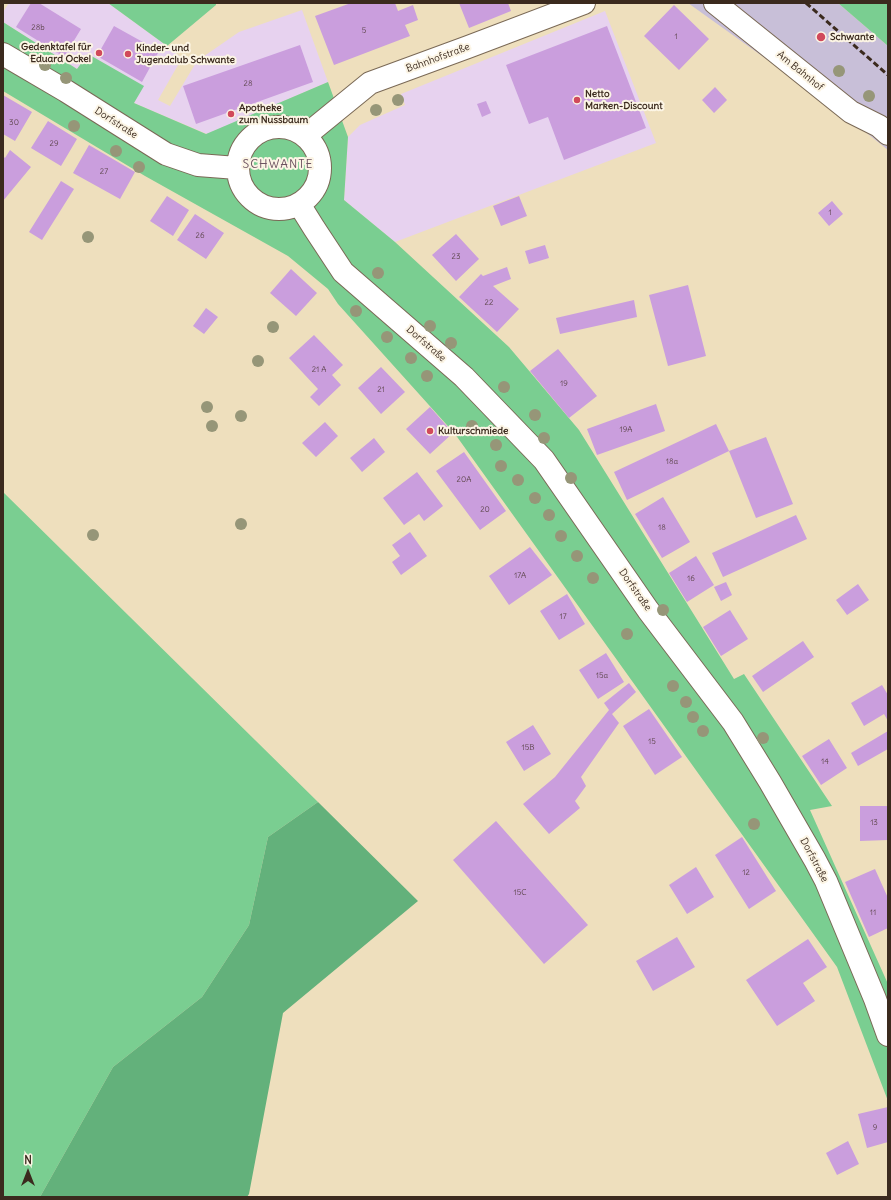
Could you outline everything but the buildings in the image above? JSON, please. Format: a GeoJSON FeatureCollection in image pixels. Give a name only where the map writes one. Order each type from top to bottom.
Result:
{"type":"FeatureCollection","features":[{"type":"Feature","properties":{"kind":"main road","name":"Bahnhofstraße"},"geometry":{"type":"LineString","coordinates":[[305,136],[370,83],[584,3]]}},
{"type":"Feature","properties":{"kind":"main road","name":"Am Bahnhof"},"geometry":{"type":"LineString","coordinates":[[715,3],[851,112],[879,126],[888,134]]}},
{"type":"Feature","properties":{"kind":"main road","name":"Dorfstraße"},"geometry":{"type":"LineString","coordinates":[[3,54],[66,91],[166,154],[198,165],[237,168]]}},
{"type":"Feature","properties":{"kind":"main road"},"geometry":{"type":"LineString","coordinates":[[281,126],[294,129],[305,136],[314,146],[319,158],[320,172],[317,185],[310,196],[299,204],[288,209],[275,210],[263,207],[252,200],[244,191],[239,180],[237,168],[239,154],[246,143],[255,134],[267,128],[281,126]]}},
{"type":"Feature","properties":{"kind":"main road","name":"Dorfstraße"},"geometry":{"type":"LineString","coordinates":[[299,204],[344,272],[464,377],[544,460],[648,610],[733,722],[826,881],[875,999],[888,1035]]}},
{"type":"Feature","properties":{"kind":"shaded area"},"geometry":{"type":"Polygon","coordinates":[[[9,3],[108,3],[182,58],[158,100],[170,106],[197,61],[239,32],[302,10],[328,82],[207,134],[134,103],[143,86],[88,54],[77,69],[3,22],[3,12],[9,3]]]}},
{"type":"Feature","properties":{"kind":"shaded area"},"geometry":{"type":"Polygon","coordinates":[[[688,3],[838,3],[888,46],[888,150],[843,114],[688,3]]]}},
{"type":"Feature","properties":{"kind":"shaded area"},"geometry":{"type":"Polygon","coordinates":[[[605,11],[656,143],[395,242],[344,200],[348,137],[360,125],[405,105],[401,94],[605,11]]]}},
{"type":"Feature","properties":{"kind":"green space"},"geometry":{"type":"Polygon","coordinates":[[[108,3],[216,3],[216,5],[167,46],[108,3]]]}},
{"type":"Feature","properties":{"kind":"green space"},"geometry":{"type":"Polygon","coordinates":[[[838,3],[888,3],[888,46],[838,3]]]}},
{"type":"Feature","properties":{"kind":"green space"},"geometry":{"type":"Polygon","coordinates":[[[3,22],[77,69],[88,54],[144,86],[134,103],[206,134],[328,82],[348,137],[344,200],[395,242],[509,347],[579,430],[734,679],[744,674],[832,806],[810,810],[888,984],[888,1101],[837,967],[455,434],[338,304],[328,289],[288,256],[145,176],[3,91],[3,22]]]}},
{"type":"Feature","properties":{"kind":"green space"},"geometry":{"type":"Polygon","coordinates":[[[3,492],[318,802],[268,837],[249,925],[202,997],[113,1067],[40,1197],[3,1197],[3,492]]]}},
{"type":"Feature","properties":{"kind":"green space"},"geometry":{"type":"Polygon","coordinates":[[[318,802],[418,901],[283,1013],[249,1194],[247,1197],[40,1197],[113,1067],[202,997],[249,925],[268,837],[318,802]]]}},
{"type":"Feature","properties":{"kind":"railway"},"geometry":{"type":"LineString","coordinates":[[806,3],[888,75]]}},
{"type":"Feature","properties":{"kind":"place","name":"Schwante"},"geometry":{"type":"Point","coordinates":[821,37]}},
{"type":"Feature","properties":{"kind":"place","name":"Gedenktafel für Eduard Ockel"},"geometry":{"type":"Point","coordinates":[99,53]}},
{"type":"Feature","properties":{"kind":"place","name":"Kinder- und Jugendclub Schwante"},"geometry":{"type":"Point","coordinates":[128,54]}},
{"type":"Feature","properties":{"kind":"place","name":"Netto Marken-Discount"},"geometry":{"type":"Point","coordinates":[577,100]}},
{"type":"Feature","properties":{"kind":"place","name":"Apotheke zum Nussbaum"},"geometry":{"type":"Point","coordinates":[231,114]}},
{"type":"Feature","properties":{"kind":"place","name":"Kulturschmiede"},"geometry":{"type":"Point","coordinates":[430,431]}},
{"type":"Feature","properties":{"kind":"district","name":"SCHWANTE"},"geometry":{"type":"Point","coordinates":[278,165]}}]}
